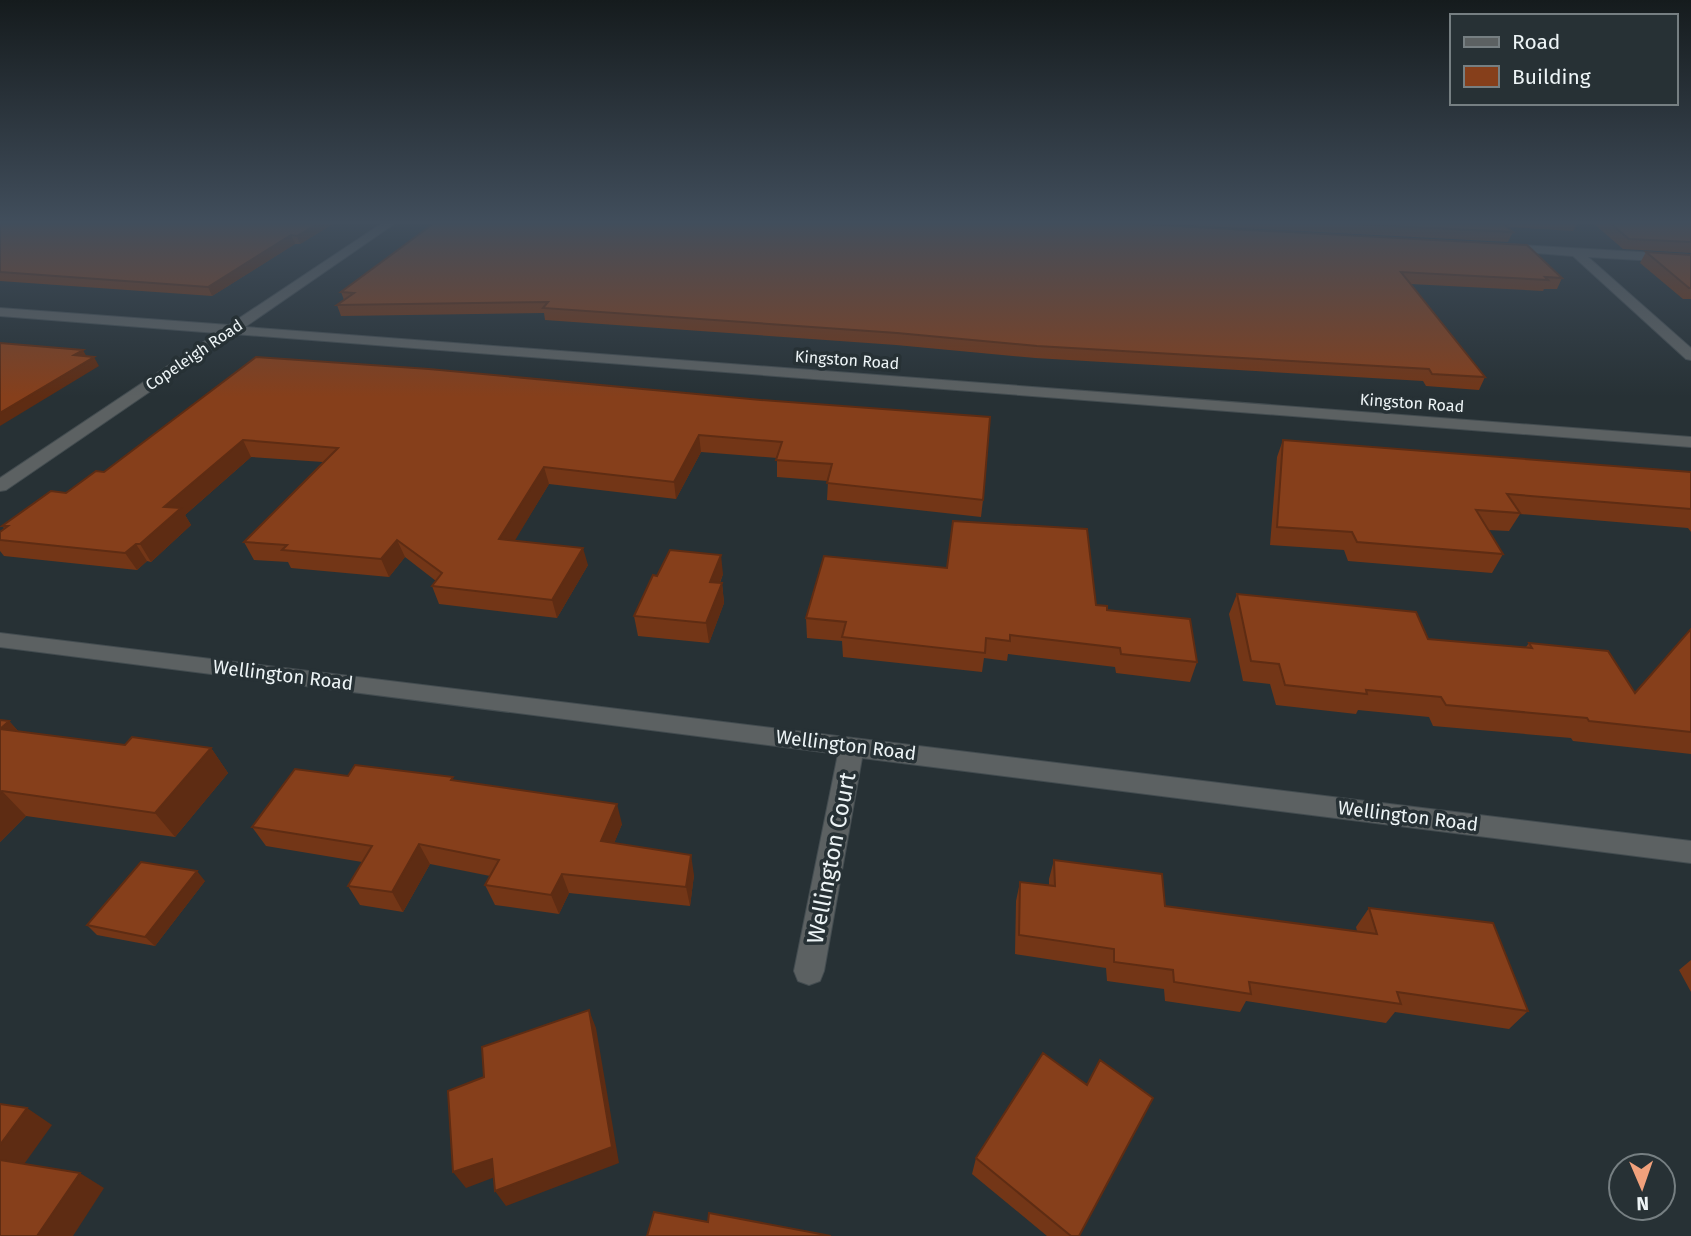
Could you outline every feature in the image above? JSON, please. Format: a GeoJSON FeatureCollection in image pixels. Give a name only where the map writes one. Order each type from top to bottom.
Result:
{"type":"FeatureCollection","features":[{"type":"Feature","properties":{"kind":"street","name":"Copeleigh Road"},"geometry":{"type":"LineString","coordinates":[[0,486],[303,282]]}},
{"type":"Feature","properties":{"kind":"street"},"geometry":{"type":"LineString","coordinates":[[1609,282],[1691,356]]}},
{"type":"Feature","properties":{"kind":"street","name":"Kingston Road"},"geometry":{"type":"LineString","coordinates":[[0,312],[1691,442]]}},
{"type":"Feature","properties":{"kind":"street","name":"Wellington Road"},"geometry":{"type":"LineString","coordinates":[[0,640],[1691,852]]}},
{"type":"Feature","properties":{"kind":"street","name":"Wellington Court"},"geometry":{"type":"LineString","coordinates":[[809,971],[852,746]]}},
{"type":"Feature","properties":{"kind":"building"},"geometry":{"type":"Polygon","coordinates":[[[134,282],[216,282],[208,287],[134,282]]]}},
{"type":"Feature","properties":{"kind":"building"},"geometry":{"type":"Polygon","coordinates":[[[355,282],[1409,282],[1485,377],[1432,374],[1429,369],[1037,346],[897,333],[543,308],[548,302],[337,305],[354,293],[341,292],[355,282]]]}},
{"type":"Feature","properties":{"kind":"building"},"geometry":{"type":"Polygon","coordinates":[[[1681,282],[1691,282],[1689,288],[1681,282]]]}},
{"type":"Feature","properties":{"kind":"building"},"geometry":{"type":"Polygon","coordinates":[[[0,343],[83,350],[74,355],[94,357],[0,413],[0,343]]]}},
{"type":"Feature","properties":{"kind":"building"},"geometry":{"type":"Polygon","coordinates":[[[256,357],[429,369],[761,400],[990,417],[983,500],[827,483],[832,464],[776,460],[782,442],[699,435],[674,482],[544,467],[499,539],[583,548],[552,600],[432,586],[442,573],[397,540],[381,559],[282,550],[287,545],[244,542],[338,448],[243,440],[164,507],[181,508],[140,544],[125,553],[0,540],[0,532],[8,526],[2,526],[51,491],[66,493],[96,471],[104,472],[256,357]]]}},
{"type":"Feature","properties":{"kind":"building"},"geometry":{"type":"Polygon","coordinates":[[[1283,440],[1691,472],[1691,509],[1507,494],[1520,513],[1476,510],[1503,554],[1357,542],[1352,532],[1277,527],[1283,440]]]}},
{"type":"Feature","properties":{"kind":"building"},"geometry":{"type":"Polygon","coordinates":[[[953,521],[1087,529],[1096,605],[1107,606],[1107,610],[1190,619],[1197,662],[1121,654],[1120,648],[1010,635],[1010,641],[986,638],[985,653],[842,637],[846,622],[806,618],[824,556],[947,568],[953,521]]]}},
{"type":"Feature","properties":{"kind":"building"},"geometry":{"type":"Polygon","coordinates":[[[670,550],[721,555],[710,582],[722,583],[706,623],[634,616],[653,575],[657,576],[670,550]]]}},
{"type":"Feature","properties":{"kind":"building"},"geometry":{"type":"Polygon","coordinates":[[[1237,594],[1416,612],[1428,639],[1532,648],[1529,643],[1608,651],[1635,693],[1691,629],[1691,732],[1589,721],[1587,718],[1446,705],[1441,697],[1366,690],[1367,694],[1285,685],[1279,664],[1251,661],[1237,594]]]}},
{"type":"Feature","properties":{"kind":"building"},"geometry":{"type":"Polygon","coordinates":[[[0,720],[9,721],[0,729],[0,720]]]}},
{"type":"Feature","properties":{"kind":"building"},"geometry":{"type":"Polygon","coordinates":[[[0,729],[125,745],[132,737],[211,748],[155,813],[2,791],[0,793],[0,729]]]}},
{"type":"Feature","properties":{"kind":"building"},"geometry":{"type":"Polygon","coordinates":[[[355,765],[453,777],[451,780],[617,804],[601,841],[691,855],[686,887],[562,874],[551,895],[485,885],[499,860],[419,844],[392,892],[348,886],[372,846],[252,827],[295,769],[348,776],[355,765]]]}},
{"type":"Feature","properties":{"kind":"building"},"geometry":{"type":"Polygon","coordinates":[[[1054,860],[1162,874],[1165,906],[1377,934],[1369,908],[1493,923],[1528,1011],[1397,992],[1401,1004],[1249,982],[1251,994],[1174,982],[1173,970],[1114,962],[1114,949],[1019,935],[1020,882],[1055,886],[1054,860]]]}},
{"type":"Feature","properties":{"kind":"building"},"geometry":{"type":"Polygon","coordinates":[[[141,862],[197,871],[145,937],[87,925],[141,862]]]}},
{"type":"Feature","properties":{"kind":"building"},"geometry":{"type":"Polygon","coordinates":[[[589,1010],[612,1147],[495,1191],[492,1159],[453,1172],[448,1091],[484,1077],[482,1047],[589,1010]]]}},
{"type":"Feature","properties":{"kind":"building"},"geometry":{"type":"Polygon","coordinates":[[[1043,1053],[1087,1085],[1100,1060],[1153,1098],[1079,1236],[1071,1236],[976,1158],[1043,1053]]]}},
{"type":"Feature","properties":{"kind":"building"},"geometry":{"type":"Polygon","coordinates":[[[0,1104],[27,1108],[0,1145],[0,1104]]]}},
{"type":"Feature","properties":{"kind":"building"},"geometry":{"type":"Polygon","coordinates":[[[0,1160],[80,1173],[37,1236],[0,1236],[0,1160]]]}},
{"type":"Feature","properties":{"kind":"building"},"geometry":{"type":"Polygon","coordinates":[[[654,1212],[708,1222],[709,1213],[831,1236],[647,1236],[654,1212]]]}}]}
